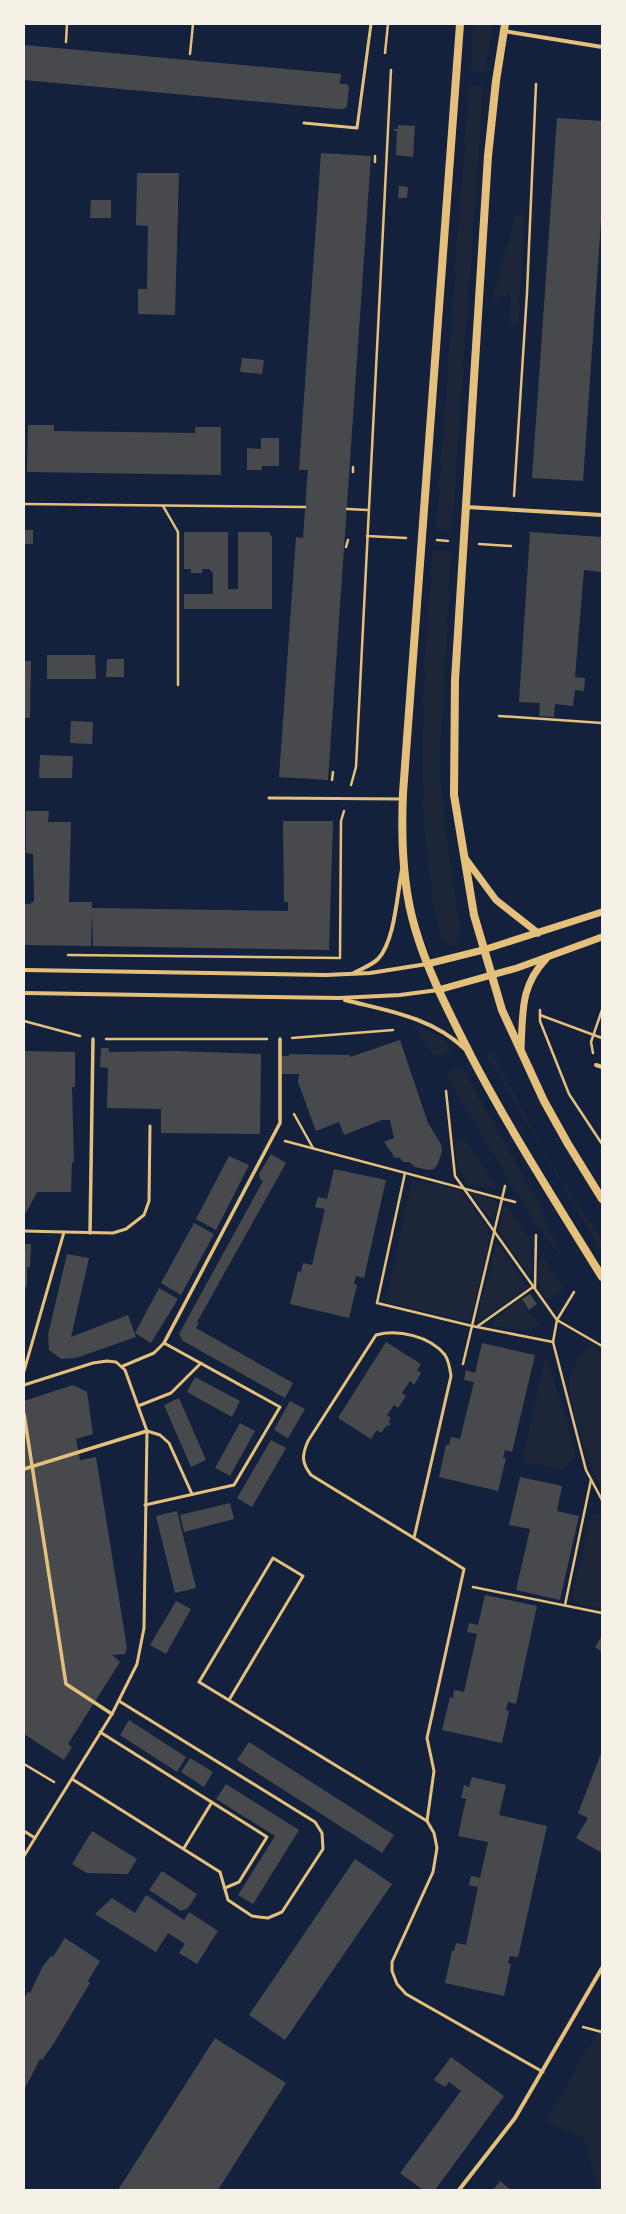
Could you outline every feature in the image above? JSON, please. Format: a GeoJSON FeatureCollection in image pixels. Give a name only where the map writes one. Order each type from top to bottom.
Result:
{"type":"FeatureCollection","features":[{"type":"Feature","properties":{"kind":"main road"},"geometry":{"type":"LineString","coordinates":[[458,24],[403,799],[403,859],[411,914],[427,964],[438,990],[471,1054],[540,1177],[602,1277]]}},
{"type":"Feature","properties":{"kind":"main road"},"geometry":{"type":"LineString","coordinates":[[505,28],[496,81],[488,156],[453,732],[454,795],[474,914],[483,950],[502,1010],[547,1106],[568,1144],[602,1199]]}},
{"type":"Feature","properties":{"kind":"street"},"geometry":{"type":"LineString","coordinates":[[505,28],[602,47]]}},
{"type":"Feature","properties":{"kind":"street"},"geometry":{"type":"LineString","coordinates":[[466,507],[602,515]]}},
{"type":"Feature","properties":{"kind":"street"},"geometry":{"type":"LineString","coordinates":[[464,856],[496,900],[538,933]]}},
{"type":"Feature","properties":{"kind":"street"},"geometry":{"type":"LineString","coordinates":[[352,974],[377,960],[386,947],[391,929],[403,859]]}},
{"type":"Feature","properties":{"kind":"street"},"geometry":{"type":"LineString","coordinates":[[24,970],[352,974],[427,964],[483,950],[602,912]]}},
{"type":"Feature","properties":{"kind":"street"},"geometry":{"type":"LineString","coordinates":[[24,993],[339,998],[400,995],[438,990],[491,976],[547,958],[602,937]]}},
{"type":"Feature","properties":{"kind":"street"},"geometry":{"type":"LineString","coordinates":[[521,1048],[525,995],[534,971],[547,958]]}},
{"type":"Feature","properties":{"kind":"street"},"geometry":{"type":"LineString","coordinates":[[339,998],[426,1021],[446,1032],[471,1054]]}},
{"type":"Feature","properties":{"kind":"street"},"geometry":{"type":"LineString","coordinates":[[90,1233],[94,1039]]}},
{"type":"Feature","properties":{"kind":"street"},"geometry":{"type":"LineString","coordinates":[[164,1343],[280,1123],[280,1039]]}},
{"type":"Feature","properties":{"kind":"street"},"geometry":{"type":"LineString","coordinates":[[596,1065],[602,1067]]}},
{"type":"Feature","properties":{"kind":"street"},"geometry":{"type":"LineString","coordinates":[[24,1414],[66,1684],[112,1714]]}},
{"type":"Feature","properties":{"kind":"street"},"geometry":{"type":"LineString","coordinates":[[24,1468],[147,1431]]}},
{"type":"Feature","properties":{"kind":"street"},"geometry":{"type":"LineString","coordinates":[[459,2190],[515,2118],[602,1968]]}},
{"type":"Feature","properties":{"kind":"lane"},"geometry":{"type":"LineString","coordinates":[[304,124],[357,128],[371,24]]}},
{"type":"Feature","properties":{"kind":"lane"},"geometry":{"type":"LineString","coordinates":[[269,798],[403,799]]}},
{"type":"Feature","properties":{"kind":"lane"},"geometry":{"type":"LineString","coordinates":[[24,1230],[113,1233],[126,1229],[144,1215],[149,1201],[150,1126]]}},
{"type":"Feature","properties":{"kind":"lane"},"geometry":{"type":"LineString","coordinates":[[24,1371],[64,1232]]}},
{"type":"Feature","properties":{"kind":"lane"},"geometry":{"type":"LineString","coordinates":[[414,1538],[450,1376],[449,1364],[445,1356],[437,1347],[422,1338],[388,1332],[376,1335],[308,1441],[302,1455],[304,1466],[311,1474],[414,1538],[464,1569],[427,1738],[434,1771],[427,1821]]}},
{"type":"Feature","properties":{"kind":"lane"},"geometry":{"type":"LineString","coordinates":[[24,1386],[93,1363],[107,1361],[123,1366],[154,1353],[164,1343],[280,1407],[234,1484],[145,1505]]}},
{"type":"Feature","properties":{"kind":"lane"},"geometry":{"type":"LineString","coordinates":[[138,1406],[171,1393],[201,1363]]}},
{"type":"Feature","properties":{"kind":"lane"},"geometry":{"type":"LineString","coordinates":[[24,1856],[112,1714],[137,1664],[144,1628],[147,1431],[123,1366]]}},
{"type":"Feature","properties":{"kind":"lane"},"geometry":{"type":"LineString","coordinates":[[147,1431],[160,1435],[169,1443],[192,1494]]}},
{"type":"Feature","properties":{"kind":"lane"},"geometry":{"type":"LineString","coordinates":[[229,1700],[303,1576],[273,1558],[199,1682],[427,1821],[434,1833],[437,1848],[433,1872],[395,1953],[392,1972],[397,1984],[406,1994],[543,2072]]}},
{"type":"Feature","properties":{"kind":"lane"},"geometry":{"type":"LineString","coordinates":[[72,1778],[220,1872],[228,1900],[252,1916],[268,1918],[282,1912],[323,1849],[324,1840],[320,1828],[315,1822],[119,1701]]}},
{"type":"Feature","properties":{"kind":"lane"},"geometry":{"type":"LineString","coordinates":[[100,1732],[267,1837],[239,1882],[224,1888]]}},
{"type":"Feature","properties":{"kind":"lane"},"geometry":{"type":"LineString","coordinates":[[184,1848],[212,1802]]}},
{"type":"Feature","properties":{"kind":"lane"},"geometry":{"type":"LineString","coordinates":[[24,1831],[35,1838]]}},
{"type":"Feature","properties":{"kind":"path"},"geometry":{"type":"LineString","coordinates":[[66,42],[67,24]]}},
{"type":"Feature","properties":{"kind":"path"},"geometry":{"type":"LineString","coordinates":[[190,54],[193,24]]}},
{"type":"Feature","properties":{"kind":"path"},"geometry":{"type":"LineString","coordinates":[[385,53],[388,24]]}},
{"type":"Feature","properties":{"kind":"path"},"geometry":{"type":"LineString","coordinates":[[62,955],[340,958],[341,821],[356,766],[391,70]]}},
{"type":"Feature","properties":{"kind":"path"},"geometry":{"type":"LineString","coordinates":[[513,510],[517,422],[526,293],[536,84]]}},
{"type":"Feature","properties":{"kind":"path"},"geometry":{"type":"LineString","coordinates":[[375,156],[375,162]]}},
{"type":"Feature","properties":{"kind":"path"},"geometry":{"type":"LineString","coordinates":[[353,467],[353,472]]}},
{"type":"Feature","properties":{"kind":"path"},"geometry":{"type":"LineString","coordinates":[[24,504],[305,507]]}},
{"type":"Feature","properties":{"kind":"path"},"geometry":{"type":"LineString","coordinates":[[163,506],[178,532],[178,685]]}},
{"type":"Feature","properties":{"kind":"path"},"geometry":{"type":"LineString","coordinates":[[346,509],[368,510]]}},
{"type":"Feature","properties":{"kind":"path"},"geometry":{"type":"LineString","coordinates":[[346,547],[348,540]]}},
{"type":"Feature","properties":{"kind":"path"},"geometry":{"type":"LineString","coordinates":[[499,716],[602,722]]}},
{"type":"Feature","properties":{"kind":"path"},"geometry":{"type":"LineString","coordinates":[[332,780],[333,772]]}},
{"type":"Feature","properties":{"kind":"path"},"geometry":{"type":"LineString","coordinates":[[540,1008],[540,1021],[569,1094],[602,1144]]}},
{"type":"Feature","properties":{"kind":"path"},"geometry":{"type":"LineString","coordinates":[[596,1065],[591,1042],[602,1010]]}},
{"type":"Feature","properties":{"kind":"path"},"geometry":{"type":"LineString","coordinates":[[540,1015],[602,1038]]}},
{"type":"Feature","properties":{"kind":"path"},"geometry":{"type":"LineString","coordinates":[[24,1021],[94,1039],[280,1039],[393,1030]]}},
{"type":"Feature","properties":{"kind":"path"},"geometry":{"type":"LineString","coordinates":[[280,1089],[313,1148]]}},
{"type":"Feature","properties":{"kind":"path"},"geometry":{"type":"LineString","coordinates":[[446,1091],[455,1176],[557,1320],[602,1346]]}},
{"type":"Feature","properties":{"kind":"path"},"geometry":{"type":"LineString","coordinates":[[273,1137],[515,1202]]}},
{"type":"Feature","properties":{"kind":"path"},"geometry":{"type":"LineString","coordinates":[[405,1173],[377,1303],[472,1326],[553,1342]]}},
{"type":"Feature","properties":{"kind":"path"},"geometry":{"type":"LineString","coordinates":[[463,1365],[505,1186]]}},
{"type":"Feature","properties":{"kind":"path"},"geometry":{"type":"LineString","coordinates":[[534,1288],[536,1235]]}},
{"type":"Feature","properties":{"kind":"path"},"geometry":{"type":"LineString","coordinates":[[478,1326],[534,1288]]}},
{"type":"Feature","properties":{"kind":"path"},"geometry":{"type":"LineString","coordinates":[[574,1292],[557,1320],[553,1342],[586,1470],[602,1500]]}},
{"type":"Feature","properties":{"kind":"path"},"geometry":{"type":"LineString","coordinates":[[565,1605],[591,1479]]}},
{"type":"Feature","properties":{"kind":"path"},"geometry":{"type":"LineString","coordinates":[[461,1585],[602,1613]]}},
{"type":"Feature","properties":{"kind":"path"},"geometry":{"type":"LineString","coordinates":[[24,1764],[65,1789]]}},
{"type":"Feature","properties":{"kind":"path"},"geometry":{"type":"LineString","coordinates":[[570,2024],[602,2032]]}},
{"type":"Feature","properties":{"kind":"shaded area"},"geometry":{"type":"Polygon","coordinates":[[[474,24],[493,24],[486,70],[482,72],[476,72],[470,69],[474,24]]]}},
{"type":"Feature","properties":{"kind":"shaded area"},"geometry":{"type":"Polygon","coordinates":[[[469,85],[483,86],[452,531],[436,529],[469,85]]]}},
{"type":"Feature","properties":{"kind":"shaded area"},"geometry":{"type":"Polygon","coordinates":[[[516,213],[525,214],[518,326],[509,325],[510,294],[492,300],[516,213]]]}},
{"type":"Feature","properties":{"kind":"shaded area"},"geometry":{"type":"Polygon","coordinates":[[[433,550],[451,552],[440,766],[445,830],[460,926],[458,939],[454,946],[448,945],[444,941],[439,930],[427,857],[424,813],[422,725],[433,550]]]}},
{"type":"Feature","properties":{"kind":"shaded area"},"geometry":{"type":"Polygon","coordinates":[[[413,1024],[441,1038],[449,1047],[450,1051],[441,1056],[433,1055],[413,1024]]]}},
{"type":"Feature","properties":{"kind":"shaded area"},"geometry":{"type":"Polygon","coordinates":[[[492,1051],[548,1159],[602,1240],[602,1253],[486,1054],[492,1051]]]}},
{"type":"Feature","properties":{"kind":"shaded area"},"geometry":{"type":"Polygon","coordinates":[[[461,1066],[537,1200],[561,1255],[559,1255],[528,1213],[449,1081],[447,1077],[450,1071],[461,1066]]]}},
{"type":"Feature","properties":{"kind":"shaded area"},"geometry":{"type":"Polygon","coordinates":[[[454,1139],[467,1142],[496,1187],[496,1190],[466,1185],[458,1164],[454,1139]]]}},
{"type":"Feature","properties":{"kind":"shaded area"},"geometry":{"type":"Polygon","coordinates":[[[412,1180],[460,1190],[488,1230],[490,1239],[470,1322],[386,1302],[412,1180]]]}},
{"type":"Feature","properties":{"kind":"shaded area"},"geometry":{"type":"Polygon","coordinates":[[[469,1191],[496,1200],[497,1208],[493,1219],[488,1216],[469,1191]]]}},
{"type":"Feature","properties":{"kind":"shaded area"},"geometry":{"type":"Polygon","coordinates":[[[505,1203],[531,1242],[532,1274],[530,1277],[499,1230],[505,1203]]]}},
{"type":"Feature","properties":{"kind":"shaded area"},"geometry":{"type":"Polygon","coordinates":[[[497,1243],[528,1287],[478,1322],[477,1318],[497,1243]]]}},
{"type":"Feature","properties":{"kind":"shaded area"},"geometry":{"type":"Polygon","coordinates":[[[540,1259],[543,1259],[564,1288],[549,1300],[546,1299],[541,1290],[538,1275],[540,1259]]]}},
{"type":"Feature","properties":{"kind":"shaded area"},"geometry":{"type":"Polygon","coordinates":[[[521,1300],[541,1327],[522,1331],[493,1325],[493,1319],[521,1300]]]}},
{"type":"Feature","properties":{"kind":"shaded area"},"geometry":{"type":"Polygon","coordinates":[[[590,1344],[593,1344],[602,1357],[602,1489],[585,1450],[571,1399],[569,1385],[570,1375],[574,1367],[590,1344]]]}},
{"type":"Feature","properties":{"kind":"shaded area"},"geometry":{"type":"Polygon","coordinates":[[[546,1353],[575,1451],[574,1458],[562,1470],[522,1461],[546,1353]]]}},
{"type":"Feature","properties":{"kind":"shaded area"},"geometry":{"type":"Polygon","coordinates":[[[593,1514],[602,1516],[602,1608],[580,1604],[573,1599],[573,1593],[591,1516],[593,1514]]]}},
{"type":"Feature","properties":{"kind":"shaded area"},"geometry":{"type":"Polygon","coordinates":[[[602,2024],[602,2190],[597,2190],[585,2140],[546,2121],[602,2024]]]}},
{"type":"Feature","properties":{"kind":"building"},"geometry":{"type":"Polygon","coordinates":[[[24,45],[341,74],[340,84],[347,84],[349,87],[347,106],[344,109],[338,109],[24,80],[24,45]]]}},
{"type":"Feature","properties":{"kind":"building"},"geometry":{"type":"Polygon","coordinates":[[[557,118],[602,121],[602,206],[583,481],[532,478],[557,118]]]}},
{"type":"Feature","properties":{"kind":"building"},"geometry":{"type":"Polygon","coordinates":[[[398,125],[415,126],[413,157],[396,155],[397,131],[394,131],[394,129],[398,129],[398,125]]]}},
{"type":"Feature","properties":{"kind":"building"},"geometry":{"type":"Polygon","coordinates":[[[321,153],[371,156],[328,780],[279,777],[296,537],[303,538],[308,470],[299,470],[321,153]]]}},
{"type":"Feature","properties":{"kind":"building"},"geometry":{"type":"Polygon","coordinates":[[[137,173],[179,173],[175,315],[138,314],[138,289],[147,289],[148,226],[136,225],[137,173]]]}},
{"type":"Feature","properties":{"kind":"building"},"geometry":{"type":"Polygon","coordinates":[[[399,186],[408,187],[407,198],[398,198],[399,186]]]}},
{"type":"Feature","properties":{"kind":"building"},"geometry":{"type":"Polygon","coordinates":[[[91,200],[111,200],[111,218],[90,218],[91,200]]]}},
{"type":"Feature","properties":{"kind":"building"},"geometry":{"type":"Polygon","coordinates":[[[242,358],[264,360],[262,374],[240,372],[242,358]]]}},
{"type":"Feature","properties":{"kind":"building"},"geometry":{"type":"Polygon","coordinates":[[[28,425],[54,425],[54,431],[195,433],[195,427],[221,427],[221,475],[27,472],[28,425]]]}},
{"type":"Feature","properties":{"kind":"building"},"geometry":{"type":"Polygon","coordinates":[[[261,438],[279,438],[279,466],[262,466],[262,470],[247,470],[247,448],[261,449],[261,438]]]}},
{"type":"Feature","properties":{"kind":"building"},"geometry":{"type":"Polygon","coordinates":[[[24,530],[33,530],[33,544],[24,544],[24,530]]]}},
{"type":"Feature","properties":{"kind":"building"},"geometry":{"type":"Polygon","coordinates":[[[184,532],[228,532],[228,589],[238,589],[238,532],[269,532],[272,537],[272,609],[184,609],[184,594],[213,594],[213,573],[209,569],[202,569],[202,573],[191,573],[191,569],[184,569],[184,532]]]}},
{"type":"Feature","properties":{"kind":"building"},"geometry":{"type":"Polygon","coordinates":[[[530,532],[602,537],[602,572],[584,570],[575,677],[585,678],[584,691],[575,690],[573,706],[555,704],[554,717],[539,716],[540,703],[519,702],[530,532]]]}},
{"type":"Feature","properties":{"kind":"building"},"geometry":{"type":"Polygon","coordinates":[[[47,655],[95,655],[96,679],[47,679],[47,655]]]}},
{"type":"Feature","properties":{"kind":"building"},"geometry":{"type":"Polygon","coordinates":[[[107,659],[124,659],[124,677],[106,677],[107,659]]]}},
{"type":"Feature","properties":{"kind":"building"},"geometry":{"type":"Polygon","coordinates":[[[24,661],[31,661],[30,718],[24,718],[24,661]]]}},
{"type":"Feature","properties":{"kind":"building"},"geometry":{"type":"Polygon","coordinates":[[[71,721],[93,722],[92,744],[70,743],[71,721]]]}},
{"type":"Feature","properties":{"kind":"building"},"geometry":{"type":"Polygon","coordinates":[[[40,755],[73,756],[72,778],[39,778],[40,755]]]}},
{"type":"Feature","properties":{"kind":"building"},"geometry":{"type":"Polygon","coordinates":[[[26,811],[49,811],[48,822],[71,822],[69,902],[92,902],[92,908],[288,911],[288,902],[284,902],[283,821],[333,821],[329,950],[93,946],[92,911],[91,946],[24,945],[24,904],[30,904],[34,901],[33,854],[26,853],[26,811]]]}},
{"type":"Feature","properties":{"kind":"building"},"geometry":{"type":"Polygon","coordinates":[[[400,1040],[428,1123],[441,1144],[442,1151],[438,1164],[434,1169],[428,1170],[415,1167],[409,1162],[403,1162],[400,1158],[391,1157],[394,1156],[384,1142],[394,1138],[390,1120],[382,1120],[344,1135],[339,1122],[316,1131],[298,1082],[299,1074],[281,1074],[281,1056],[289,1056],[289,1054],[350,1055],[350,1057],[400,1040]]]}},
{"type":"Feature","properties":{"kind":"building"},"geometry":{"type":"Polygon","coordinates":[[[101,1048],[109,1048],[109,1052],[174,1051],[261,1054],[260,1134],[161,1133],[161,1109],[107,1108],[108,1068],[100,1067],[101,1048]]]}},
{"type":"Feature","properties":{"kind":"building"},"geometry":{"type":"Polygon","coordinates":[[[24,1051],[75,1052],[75,1087],[72,1087],[74,1162],[72,1162],[71,1192],[37,1192],[26,1213],[24,1213],[24,1051]]]}},
{"type":"Feature","properties":{"kind":"building"},"geometry":{"type":"Polygon","coordinates":[[[271,1154],[286,1163],[197,1322],[199,1323],[196,1328],[293,1383],[285,1398],[183,1341],[179,1334],[263,1181],[260,1179],[259,1174],[271,1154]]]}},
{"type":"Feature","properties":{"kind":"building"},"geometry":{"type":"Polygon","coordinates":[[[229,1156],[249,1165],[216,1230],[196,1219],[229,1156]]]}},
{"type":"Feature","properties":{"kind":"building"},"geometry":{"type":"Polygon","coordinates":[[[334,1169],[386,1180],[364,1278],[356,1276],[354,1284],[357,1285],[349,1318],[290,1304],[298,1271],[301,1272],[303,1263],[312,1265],[325,1209],[315,1207],[318,1197],[327,1199],[334,1169]]]}},
{"type":"Feature","properties":{"kind":"building"},"geometry":{"type":"Polygon","coordinates":[[[194,1223],[214,1234],[181,1295],[161,1283],[194,1223]]]}},
{"type":"Feature","properties":{"kind":"building"},"geometry":{"type":"Polygon","coordinates":[[[24,1244],[31,1244],[30,1267],[27,1267],[27,1285],[24,1291],[24,1244]]]}},
{"type":"Feature","properties":{"kind":"building"},"geometry":{"type":"Polygon","coordinates":[[[67,1254],[89,1258],[71,1337],[128,1315],[136,1337],[76,1358],[61,1359],[49,1350],[48,1335],[67,1254]]]}},
{"type":"Feature","properties":{"kind":"building"},"geometry":{"type":"Polygon","coordinates":[[[159,1288],[178,1299],[151,1343],[135,1333],[159,1288]]]}},
{"type":"Feature","properties":{"kind":"building"},"geometry":{"type":"Polygon","coordinates":[[[530,1294],[537,1304],[529,1310],[522,1299],[530,1294]]]}},
{"type":"Feature","properties":{"kind":"building"},"geometry":{"type":"Polygon","coordinates":[[[386,1342],[421,1364],[417,1370],[421,1373],[414,1385],[410,1381],[402,1393],[406,1396],[398,1408],[394,1405],[387,1415],[391,1418],[389,1421],[390,1425],[386,1426],[381,1433],[377,1430],[371,1439],[338,1418],[386,1342]]]}},
{"type":"Feature","properties":{"kind":"building"},"geometry":{"type":"Polygon","coordinates":[[[482,1343],[535,1355],[512,1452],[505,1450],[503,1458],[506,1458],[498,1491],[439,1477],[446,1445],[449,1445],[451,1437],[460,1439],[474,1382],[464,1380],[466,1370],[475,1373],[482,1343]]]}},
{"type":"Feature","properties":{"kind":"building"},"geometry":{"type":"Polygon","coordinates":[[[195,1377],[240,1401],[232,1417],[187,1392],[195,1377]]]}},
{"type":"Feature","properties":{"kind":"building"},"geometry":{"type":"Polygon","coordinates":[[[73,1385],[87,1392],[93,1434],[76,1439],[80,1460],[96,1457],[127,1648],[125,1654],[112,1655],[120,1662],[68,1744],[72,1747],[64,1760],[24,1734],[24,1401],[73,1385]]]}},
{"type":"Feature","properties":{"kind":"building"},"geometry":{"type":"Polygon","coordinates":[[[179,1398],[206,1460],[191,1467],[164,1405],[179,1398]]]}},
{"type":"Feature","properties":{"kind":"building"},"geometry":{"type":"Polygon","coordinates":[[[290,1401],[305,1409],[288,1438],[274,1430],[290,1401]]]}},
{"type":"Feature","properties":{"kind":"building"},"geometry":{"type":"Polygon","coordinates":[[[240,1423],[255,1431],[230,1476],[215,1468],[240,1423]]]}},
{"type":"Feature","properties":{"kind":"building"},"geometry":{"type":"Polygon","coordinates":[[[271,1440],[286,1448],[252,1507],[237,1498],[271,1440]]]}},
{"type":"Feature","properties":{"kind":"building"},"geometry":{"type":"Polygon","coordinates":[[[520,1477],[562,1486],[557,1511],[579,1516],[560,1600],[516,1590],[530,1529],[509,1525],[520,1477]]]}},
{"type":"Feature","properties":{"kind":"building"},"geometry":{"type":"Polygon","coordinates":[[[230,1503],[234,1519],[184,1532],[180,1515],[230,1503]]]}},
{"type":"Feature","properties":{"kind":"building"},"geometry":{"type":"Polygon","coordinates":[[[177,1511],[196,1588],[175,1593],[156,1516],[177,1511]]]}},
{"type":"Feature","properties":{"kind":"building"},"geometry":{"type":"Polygon","coordinates":[[[485,1595],[537,1606],[516,1704],[508,1702],[506,1710],[509,1711],[502,1743],[442,1730],[450,1697],[453,1698],[454,1690],[464,1692],[477,1634],[467,1632],[469,1623],[478,1625],[485,1595]]]}},
{"type":"Feature","properties":{"kind":"building"},"geometry":{"type":"Polygon","coordinates":[[[176,1601],[191,1609],[166,1654],[150,1645],[176,1601]]]}},
{"type":"Feature","properties":{"kind":"building"},"geometry":{"type":"Polygon","coordinates":[[[602,1636],[602,1652],[595,1647],[602,1636]]]}},
{"type":"Feature","properties":{"kind":"building"},"geometry":{"type":"Polygon","coordinates":[[[129,1720],[186,1757],[177,1772],[120,1735],[129,1720]]]}},
{"type":"Feature","properties":{"kind":"building"},"geometry":{"type":"Polygon","coordinates":[[[249,1742],[394,1835],[382,1853],[237,1760],[249,1742]]]}},
{"type":"Feature","properties":{"kind":"building"},"geometry":{"type":"Polygon","coordinates":[[[602,1751],[602,1853],[576,1838],[588,1818],[578,1813],[602,1751]]]}},
{"type":"Feature","properties":{"kind":"building"},"geometry":{"type":"Polygon","coordinates":[[[190,1758],[213,1772],[204,1787],[181,1772],[190,1758]]]}},
{"type":"Feature","properties":{"kind":"building"},"geometry":{"type":"Polygon","coordinates":[[[472,1777],[506,1785],[499,1815],[547,1826],[518,1957],[510,1956],[508,1963],[511,1964],[504,1996],[445,1983],[452,1951],[454,1951],[456,1943],[466,1945],[478,1887],[469,1885],[471,1876],[480,1878],[488,1842],[458,1836],[466,1799],[461,1798],[464,1785],[469,1787],[472,1777]]]}},
{"type":"Feature","properties":{"kind":"building"},"geometry":{"type":"Polygon","coordinates":[[[226,1784],[299,1830],[253,1904],[238,1895],[275,1836],[216,1799],[226,1784]]]}},
{"type":"Feature","properties":{"kind":"building"},"geometry":{"type":"Polygon","coordinates":[[[92,1831],[137,1859],[128,1874],[87,1873],[72,1864],[92,1831]]]}},
{"type":"Feature","properties":{"kind":"building"},"geometry":{"type":"Polygon","coordinates":[[[355,1859],[392,1884],[285,2040],[249,2015],[355,1859]]]}},
{"type":"Feature","properties":{"kind":"building"},"geometry":{"type":"Polygon","coordinates":[[[162,1871],[197,1894],[188,1908],[181,1911],[149,1890],[162,1871]]]}},
{"type":"Feature","properties":{"kind":"building"},"geometry":{"type":"Polygon","coordinates":[[[146,1895],[184,1920],[189,1912],[218,1931],[197,1964],[179,1953],[185,1944],[168,1933],[156,1952],[95,1914],[112,1898],[135,1913],[146,1895]]]}},
{"type":"Feature","properties":{"kind":"building"},"geometry":{"type":"Polygon","coordinates":[[[65,1938],[100,1961],[88,1981],[90,1983],[54,2043],[42,2060],[40,2059],[24,2090],[24,1998],[28,1992],[30,1993],[43,1966],[51,1956],[53,1957],[65,1938]]]}},
{"type":"Feature","properties":{"kind":"building"},"geometry":{"type":"Polygon","coordinates":[[[215,2038],[286,2083],[218,2190],[118,2190],[215,2038]]]}},
{"type":"Feature","properties":{"kind":"building"},"geometry":{"type":"Polygon","coordinates":[[[451,2057],[504,2096],[435,2190],[423,2190],[400,2173],[461,2091],[449,2082],[445,2087],[434,2080],[451,2057]]]}},
{"type":"Feature","properties":{"kind":"building"},"geometry":{"type":"Polygon","coordinates":[[[500,2181],[511,2190],[493,2190],[500,2181]]]}}]}
